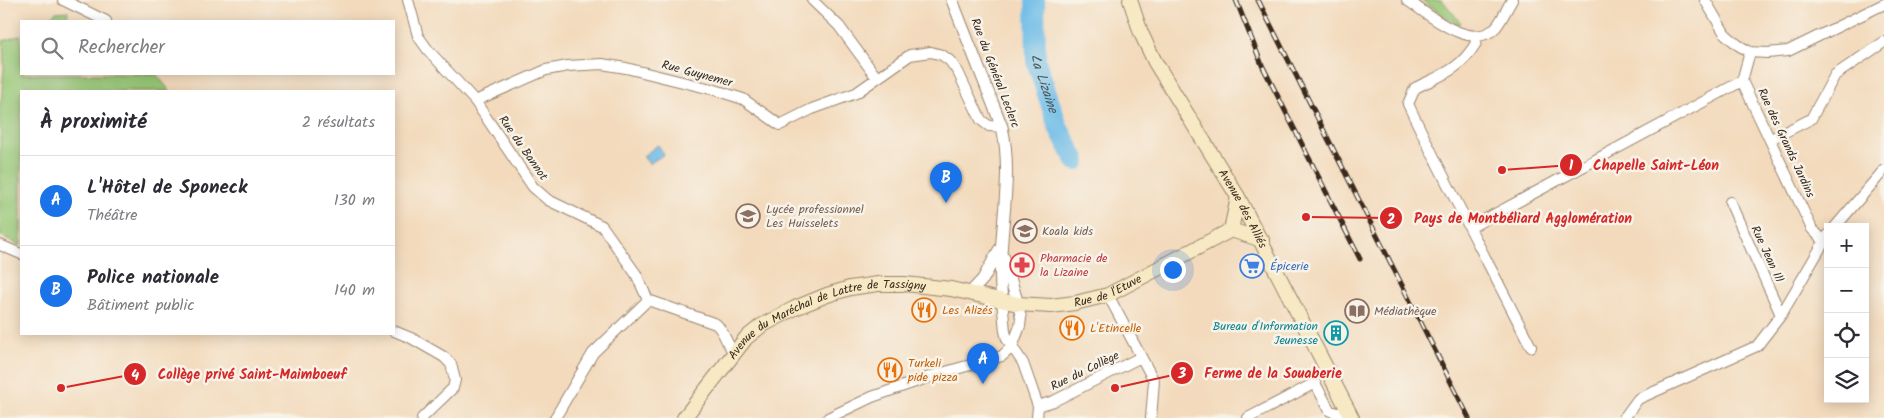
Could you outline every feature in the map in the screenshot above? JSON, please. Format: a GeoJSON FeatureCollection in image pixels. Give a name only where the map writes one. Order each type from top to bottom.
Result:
{"type":"FeatureCollection","features":[{"type":"Feature","properties":{"kind":"main road","name":"Avenue des Alliés"},"geometry":{"type":"LineString","coordinates":[[1130,0],[1141,33],[1155,62],[1238,197],[1262,240],[1351,417]]}},
{"type":"Feature","properties":{"kind":"main road"},"geometry":{"type":"LineString","coordinates":[[1238,197],[1231,230],[1262,240]]}},
{"type":"Feature","properties":{"kind":"main road","name":"Rue de l'Etuve"},"geometry":{"type":"LineString","coordinates":[[1002,300],[1018,304],[1051,306],[1075,303],[1108,295],[1231,230]]}},
{"type":"Feature","properties":{"kind":"main road","name":"Avenue du Maréchal de Lattre de Tassigny"},"geometry":{"type":"LineString","coordinates":[[684,418],[746,338],[761,326],[795,308],[827,295],[850,288],[878,284],[905,284],[927,285],[1002,300]]}},
{"type":"Feature","properties":{"kind":"street"},"geometry":{"type":"LineString","coordinates":[[63,0],[104,20]]}},
{"type":"Feature","properties":{"kind":"street","name":"Rue du Bannot"},"geometry":{"type":"LineString","coordinates":[[408,0],[418,36],[428,50],[474,101],[534,187],[548,200],[602,226],[636,274],[648,300]]}},
{"type":"Feature","properties":{"kind":"street"},"geometry":{"type":"LineString","coordinates":[[812,0],[839,26],[877,78]]}},
{"type":"Feature","properties":{"kind":"street","name":"Rue du Général Leclerc"},"geometry":{"type":"LineString","coordinates":[[952,0],[1002,127],[1006,144],[1001,246],[1002,300],[1005,331],[1012,347],[1023,363],[1038,406],[1037,418]]}},
{"type":"Feature","properties":{"kind":"street"},"geometry":{"type":"LineString","coordinates":[[1407,0],[1442,24],[1475,37],[1488,34],[1496,26],[1512,0]]}},
{"type":"Feature","properties":{"kind":"street"},"geometry":{"type":"LineString","coordinates":[[1705,0],[1725,34],[1750,52],[1767,53],[1788,51],[1884,4]]}},
{"type":"Feature","properties":{"kind":"street"},"geometry":{"type":"LineString","coordinates":[[1475,37],[1476,43],[1458,67],[1415,88],[1408,104],[1450,192],[1471,227],[1531,347]]}},
{"type":"Feature","properties":{"kind":"street"},"geometry":{"type":"LineString","coordinates":[[1771,139],[1811,119],[1835,75],[1884,42]]}},
{"type":"Feature","properties":{"kind":"street","name":"Rue Guynemer"},"geometry":{"type":"LineString","coordinates":[[474,101],[546,70],[568,66],[602,64],[715,90],[743,99],[780,125],[812,109],[856,93],[910,55],[931,52],[942,55],[950,61],[958,72],[981,120],[988,126],[1002,127]]}},
{"type":"Feature","properties":{"kind":"street","name":"Rue des Grands Jardins"},"geometry":{"type":"LineString","coordinates":[[1750,52],[1742,81],[1812,229],[1824,236]]}},
{"type":"Feature","properties":{"kind":"street"},"geometry":{"type":"LineString","coordinates":[[1471,227],[1742,81]]}},
{"type":"Feature","properties":{"kind":"street"},"geometry":{"type":"LineString","coordinates":[[1838,223],[1884,170]]}},
{"type":"Feature","properties":{"kind":"street","name":"Rue Jean Ill"},"geometry":{"type":"LineString","coordinates":[[1730,202],[1781,316]]}},
{"type":"Feature","properties":{"kind":"street","name":"Rue des Grands Jardins"},"geometry":{"type":"LineString","coordinates":[[1624,418],[1638,399],[1757,346],[1781,316],[1824,241]]}},
{"type":"Feature","properties":{"kind":"street"},"geometry":{"type":"LineString","coordinates":[[0,245],[20,254]]}},
{"type":"Feature","properties":{"kind":"street","name":"Rue du Général Leclerc"},"geometry":{"type":"LineString","coordinates":[[970,293],[983,279],[1001,246]]}},
{"type":"Feature","properties":{"kind":"street","name":"Rue du Général Leclerc"},"geometry":{"type":"LineString","coordinates":[[1001,246],[1021,318],[1012,347]]}},
{"type":"Feature","properties":{"kind":"street"},"geometry":{"type":"LineString","coordinates":[[1108,295],[1154,381],[1150,418]]}},
{"type":"Feature","properties":{"kind":"street"},"geometry":{"type":"LineString","coordinates":[[555,418],[592,353],[648,300],[716,324],[721,328],[728,346],[734,352]]}},
{"type":"Feature","properties":{"kind":"street"},"geometry":{"type":"LineString","coordinates":[[395,331],[411,338],[444,357],[451,364],[455,380],[453,388],[422,418]]}},
{"type":"Feature","properties":{"kind":"street"},"geometry":{"type":"LineString","coordinates":[[828,418],[872,397],[935,375],[1002,356],[1012,347]]}},
{"type":"Feature","properties":{"kind":"street","name":"Rue du Collège"},"geometry":{"type":"LineString","coordinates":[[1038,406],[1141,357]]}},
{"type":"Feature","properties":{"kind":"street"},"geometry":{"type":"LineString","coordinates":[[1248,418],[1315,383],[1330,411],[1351,417]]}},
{"type":"Feature","properties":{"kind":"green space"},"geometry":{"type":"Polygon","coordinates":[[[1421,0],[1442,0],[1461,23],[1458,25],[1421,0]]]}},
{"type":"Feature","properties":{"kind":"green space"},"geometry":{"type":"Polygon","coordinates":[[[68,11],[67,20],[47,20],[56,12],[68,11]]]}},
{"type":"Feature","properties":{"kind":"green space"},"geometry":{"type":"Polygon","coordinates":[[[20,35],[20,75],[157,75],[169,90],[20,90],[20,245],[0,235],[0,102],[4,68],[3,41],[20,35]]]}},
{"type":"Feature","properties":{"kind":"water"},"geometry":{"type":"Polygon","coordinates":[[[658,145],[664,154],[649,164],[643,156],[658,145]]]}},
{"type":"Feature","properties":{"kind":"waterway","name":"La Lizaine"},"geometry":{"type":"LineString","coordinates":[[1035,0],[1036,61],[1058,127],[1076,161]]}},
{"type":"Feature","properties":{"kind":"railway"},"geometry":{"type":"LineString","coordinates":[[1236,0],[1262,65],[1360,259]]}},
{"type":"Feature","properties":{"kind":"railway"},"geometry":{"type":"LineString","coordinates":[[1258,0],[1469,418]]}},
{"type":"Feature","properties":{"kind":"place","name":"Chapelle Saint-Léon"},"geometry":{"type":"Point","coordinates":[1502,170]}},
{"type":"Feature","properties":{"kind":"place","name":"Police nationale"},"geometry":{"type":"Point","coordinates":[946,203]}},
{"type":"Feature","properties":{"kind":"place","name":"Lycée professionnel Les Huisselets"},"geometry":{"type":"Point","coordinates":[748,216]}},
{"type":"Feature","properties":{"kind":"place","name":"Pays de Montbéliard Agglomération"},"geometry":{"type":"Point","coordinates":[1306,217]}},
{"type":"Feature","properties":{"kind":"place","name":"Koala kids"},"geometry":{"type":"Point","coordinates":[1025,231]}},
{"type":"Feature","properties":{"kind":"place","name":"Pharmacie de la Lizaine"},"geometry":{"type":"Point","coordinates":[1022,265]}},
{"type":"Feature","properties":{"kind":"place","name":"Épicerie"},"geometry":{"type":"Point","coordinates":[1252,266]}},
{"type":"Feature","properties":{"kind":"place","name":"Les Alizés"},"geometry":{"type":"Point","coordinates":[924,310]}},
{"type":"Feature","properties":{"kind":"place","name":"Médiathèque"},"geometry":{"type":"Point","coordinates":[1357,311]}},
{"type":"Feature","properties":{"kind":"place","name":"L'Etincelle"},"geometry":{"type":"Point","coordinates":[1072,328]}},
{"type":"Feature","properties":{"kind":"place","name":"Bureau d'Information Jeunesse"},"geometry":{"type":"Point","coordinates":[1336,333]}},
{"type":"Feature","properties":{"kind":"place","name":"Turkeli pide pizza"},"geometry":{"type":"Point","coordinates":[890,370]}},
{"type":"Feature","properties":{"kind":"place","name":"L'Hôtel de Sponeck"},"geometry":{"type":"Point","coordinates":[983,384]}},
{"type":"Feature","properties":{"kind":"place","name":"Collège privé Saint-Maimboeuf"},"geometry":{"type":"Point","coordinates":[61,388]}},
{"type":"Feature","properties":{"kind":"place","name":"Ferme de la Souaberie"},"geometry":{"type":"Point","coordinates":[1115,388]}}]}
